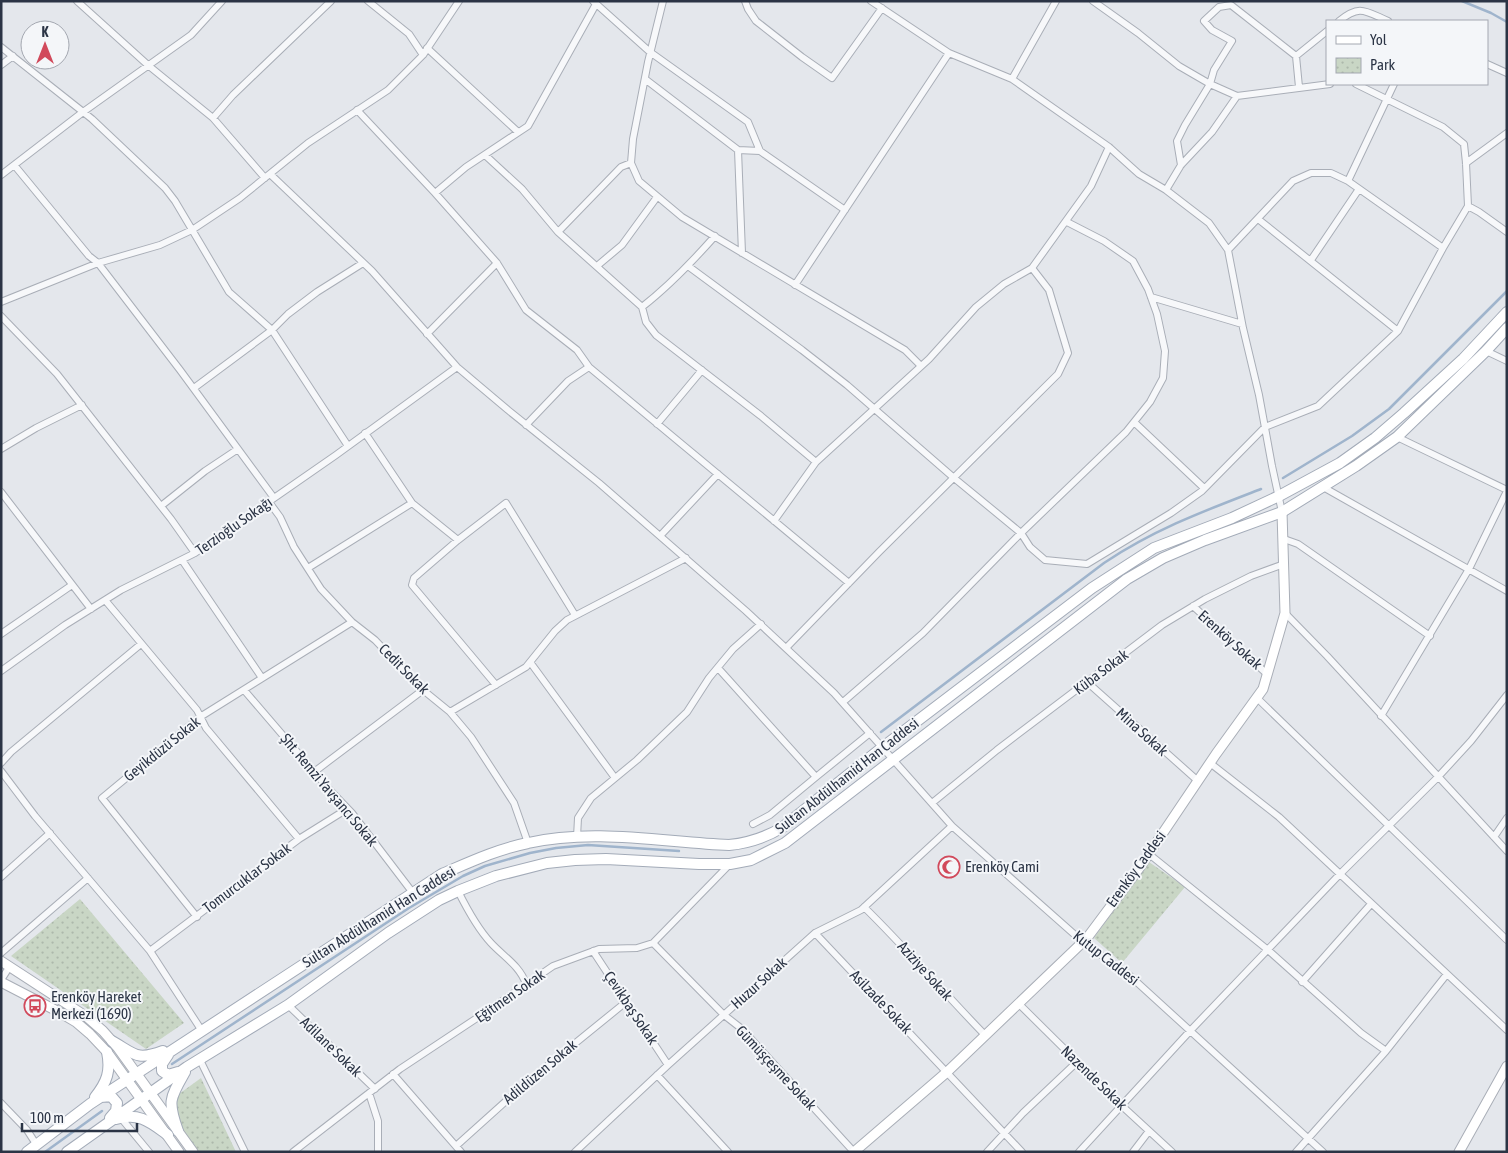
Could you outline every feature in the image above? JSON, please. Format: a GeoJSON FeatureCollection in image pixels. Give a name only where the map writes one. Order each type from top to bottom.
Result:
{"type":"FeatureCollection","features":[{"type":"Feature","properties":{"kind":"main road","name":"Sultan Abdülhamid Han Caddesi"},"geometry":{"type":"LineString","coordinates":[[27,1152],[90,1104],[442,874],[466,863],[528,843],[577,837],[642,839],[729,846],[752,842],[768,836],[782,828],[1092,588],[1154,548],[1232,518],[1340,463],[1375,438],[1462,359],[1507,312]]}},
{"type":"Feature","properties":{"kind":"main road","name":"Sultan Abdülhamid Han Caddesi"},"geometry":{"type":"LineString","coordinates":[[68,1151],[187,1067],[288,1005],[388,934],[439,900],[458,891],[496,876],[547,863],[606,859],[690,864],[730,864],[750,860],[785,843],[1127,579],[1172,554],[1282,512],[1356,466],[1397,437],[1486,351],[1507,328]]}},
{"type":"Feature","properties":{"kind":"main road"},"geometry":{"type":"LineString","coordinates":[[112,1041],[139,1056],[150,1056],[176,1048]]}},
{"type":"Feature","properties":{"kind":"main road"},"geometry":{"type":"LineString","coordinates":[[176,1048],[163,1060],[162,1071],[172,1075],[187,1067]]}},
{"type":"Feature","properties":{"kind":"main road"},"geometry":{"type":"LineString","coordinates":[[90,1104],[108,1078],[109,1066],[106,1052]]}},
{"type":"Feature","properties":{"kind":"main road"},"geometry":{"type":"LineString","coordinates":[[178,1131],[171,1110],[171,1101],[187,1067]]}},
{"type":"Feature","properties":{"kind":"main road"},"geometry":{"type":"LineString","coordinates":[[101,1097],[111,1096],[117,1103],[116,1110],[106,1123]]}},
{"type":"Feature","properties":{"kind":"main road"},"geometry":{"type":"LineString","coordinates":[[106,1123],[132,1116],[143,1118],[168,1135]]}},
{"type":"Feature","properties":{"kind":"street","name":"Kutup Caddesi"},"geometry":{"type":"LineString","coordinates":[[77,1],[150,66],[213,118],[268,176],[363,263],[457,367],[599,483],[761,624],[842,702],[952,826],[1082,942],[1130,975],[1323,1152]]}},
{"type":"Feature","properties":{"kind":"street"},"geometry":{"type":"LineString","coordinates":[[1,175],[83,112],[191,35],[222,1]]}},
{"type":"Feature","properties":{"kind":"street"},"geometry":{"type":"LineString","coordinates":[[213,118],[233,95],[331,1]]}},
{"type":"Feature","properties":{"kind":"street"},"geometry":{"type":"LineString","coordinates":[[368,1],[409,34],[423,55]]}},
{"type":"Feature","properties":{"kind":"street"},"geometry":{"type":"LineString","coordinates":[[1,302],[98,263],[160,245],[192,230],[240,198],[308,144],[388,90],[423,55],[459,1]]}},
{"type":"Feature","properties":{"kind":"street"},"geometry":{"type":"LineString","coordinates":[[663,1],[650,52],[633,139],[631,163],[639,181],[682,217],[906,350],[921,366]]}},
{"type":"Feature","properties":{"kind":"street"},"geometry":{"type":"LineString","coordinates":[[745,1],[756,21],[832,78],[882,8]]}},
{"type":"Feature","properties":{"kind":"street"},"geometry":{"type":"LineString","coordinates":[[871,1],[949,53],[1012,78],[1108,147],[1139,174],[1166,190],[1209,223],[1228,250],[1282,512]]}},
{"type":"Feature","properties":{"kind":"street"},"geometry":{"type":"LineString","coordinates":[[1012,78],[1056,1]]}},
{"type":"Feature","properties":{"kind":"street"},"geometry":{"type":"LineString","coordinates":[[1093,1],[1138,33],[1179,66],[1210,84],[1237,96],[1326,84]]}},
{"type":"Feature","properties":{"kind":"street"},"geometry":{"type":"LineString","coordinates":[[435,193],[466,167],[528,126],[594,3],[650,52],[748,122],[760,151]]}},
{"type":"Feature","properties":{"kind":"street"},"geometry":{"type":"LineString","coordinates":[[1181,165],[1177,141],[1210,84],[1214,70],[1232,41],[1212,30],[1204,20],[1219,7],[1231,6],[1296,56],[1299,87]]}},
{"type":"Feature","properties":{"kind":"street"},"geometry":{"type":"LineString","coordinates":[[1341,20],[1356,10],[1366,11],[1386,20]]}},
{"type":"Feature","properties":{"kind":"street"},"geometry":{"type":"LineString","coordinates":[[1296,56],[1326,32]]}},
{"type":"Feature","properties":{"kind":"street"},"geometry":{"type":"LineString","coordinates":[[1,47],[83,112],[165,188],[175,201],[229,292],[272,330],[348,446]]}},
{"type":"Feature","properties":{"kind":"street"},"geometry":{"type":"LineString","coordinates":[[428,48],[518,132]]}},
{"type":"Feature","properties":{"kind":"street"},"geometry":{"type":"LineString","coordinates":[[795,285],[949,53]]}},
{"type":"Feature","properties":{"kind":"street"},"geometry":{"type":"LineString","coordinates":[[1,65],[13,56]]}},
{"type":"Feature","properties":{"kind":"street"},"geometry":{"type":"LineString","coordinates":[[1488,64],[1507,73]]}},
{"type":"Feature","properties":{"kind":"street"},"geometry":{"type":"LineString","coordinates":[[645,79],[738,150],[760,151],[845,210]]}},
{"type":"Feature","properties":{"kind":"street"},"geometry":{"type":"LineString","coordinates":[[688,266],[802,350],[875,408],[954,478],[1022,533],[1030,546],[1045,560],[1087,564],[1171,513],[1204,488],[1265,426],[1318,406],[1398,331],[1468,206],[1464,144],[1443,128],[1388,98],[1358,85]]}},
{"type":"Feature","properties":{"kind":"street"},"geometry":{"type":"LineString","coordinates":[[1348,180],[1394,85]]}},
{"type":"Feature","properties":{"kind":"street"},"geometry":{"type":"LineString","coordinates":[[1166,190],[1181,165],[1212,132],[1237,96]]}},
{"type":"Feature","properties":{"kind":"street"},"geometry":{"type":"LineString","coordinates":[[357,110],[435,193],[496,263],[526,310],[577,350],[589,367],[849,583]]}},
{"type":"Feature","properties":{"kind":"street"},"geometry":{"type":"LineString","coordinates":[[1466,163],[1507,133]]}},
{"type":"Feature","properties":{"kind":"street"},"geometry":{"type":"LineString","coordinates":[[774,521],[816,462],[921,366],[976,307],[1004,284],[1032,268],[1067,222],[1091,186],[1108,147]]}},
{"type":"Feature","properties":{"kind":"street"},"geometry":{"type":"LineString","coordinates":[[738,150],[742,253]]}},
{"type":"Feature","properties":{"kind":"street"},"geometry":{"type":"LineString","coordinates":[[485,155],[522,189],[558,232],[642,307],[646,322],[656,335],[761,416],[816,462]]}},
{"type":"Feature","properties":{"kind":"street"},"geometry":{"type":"LineString","coordinates":[[558,232],[621,167],[631,163]]}},
{"type":"Feature","properties":{"kind":"street","name":"Cedit Sokak"},"geometry":{"type":"LineString","coordinates":[[15,166],[89,256],[98,263],[194,388],[272,500],[294,547],[321,589],[352,622],[375,640],[423,690],[450,712],[471,737],[514,803],[528,843]]}},
{"type":"Feature","properties":{"kind":"street"},"geometry":{"type":"LineString","coordinates":[[1228,250],[1293,180],[1311,173],[1332,173],[1348,180],[1443,248]]}},
{"type":"Feature","properties":{"kind":"street"},"geometry":{"type":"LineString","coordinates":[[1311,260],[1358,189]]}},
{"type":"Feature","properties":{"kind":"street"},"geometry":{"type":"LineString","coordinates":[[597,266],[622,245],[657,197]]}},
{"type":"Feature","properties":{"kind":"street"},"geometry":{"type":"LineString","coordinates":[[1468,206],[1507,232]]}},
{"type":"Feature","properties":{"kind":"street"},"geometry":{"type":"LineString","coordinates":[[1258,219],[1398,331]]}},
{"type":"Feature","properties":{"kind":"street"},"geometry":{"type":"LineString","coordinates":[[842,702],[923,633],[1126,432],[1150,402],[1163,378],[1165,350],[1157,314],[1151,296],[1132,261],[1104,241],[1067,222]]}},
{"type":"Feature","properties":{"kind":"street"},"geometry":{"type":"LineString","coordinates":[[642,307],[659,294],[688,266],[714,236]]}},
{"type":"Feature","properties":{"kind":"street"},"geometry":{"type":"LineString","coordinates":[[194,388],[272,330],[288,314],[317,292],[363,263]]}},
{"type":"Feature","properties":{"kind":"street"},"geometry":{"type":"LineString","coordinates":[[428,334],[496,263]]}},
{"type":"Feature","properties":{"kind":"street"},"geometry":{"type":"LineString","coordinates":[[786,648],[1058,374],[1068,353],[1049,290],[1032,268]]}},
{"type":"Feature","properties":{"kind":"street"},"geometry":{"type":"LineString","coordinates":[[1151,296],[1242,324]]}},
{"type":"Feature","properties":{"kind":"street"},"geometry":{"type":"LineString","coordinates":[[1,316],[56,374],[82,405],[195,553]]}},
{"type":"Feature","properties":{"kind":"street"},"geometry":{"type":"LineString","coordinates":[[1486,351],[1507,361]]}},
{"type":"Feature","properties":{"kind":"street","name":"Terzioğlu Sokağı"},"geometry":{"type":"LineString","coordinates":[[1,671],[104,600],[195,553],[457,367]]}},
{"type":"Feature","properties":{"kind":"street"},"geometry":{"type":"LineString","coordinates":[[526,425],[568,381],[589,367]]}},
{"type":"Feature","properties":{"kind":"street"},"geometry":{"type":"LineString","coordinates":[[657,424],[702,370]]}},
{"type":"Feature","properties":{"kind":"street"},"geometry":{"type":"LineString","coordinates":[[1,449],[36,428],[82,405]]}},
{"type":"Feature","properties":{"kind":"street"},"geometry":{"type":"LineString","coordinates":[[1134,422],[1204,488]]}},
{"type":"Feature","properties":{"kind":"street"},"geometry":{"type":"LineString","coordinates":[[365,434],[412,503],[458,540]]}},
{"type":"Feature","properties":{"kind":"street"},"geometry":{"type":"LineString","coordinates":[[1381,716],[1469,569],[1507,491],[1397,437]]}},
{"type":"Feature","properties":{"kind":"street"},"geometry":{"type":"LineString","coordinates":[[161,506],[205,471],[238,449]]}},
{"type":"Feature","properties":{"kind":"street"},"geometry":{"type":"LineString","coordinates":[[660,536],[718,474]]}},
{"type":"Feature","properties":{"kind":"street"},"geometry":{"type":"LineString","coordinates":[[1323,487],[1507,591]]}},
{"type":"Feature","properties":{"kind":"street"},"geometry":{"type":"LineString","coordinates":[[1,492],[91,609]]}},
{"type":"Feature","properties":{"kind":"street"},"geometry":{"type":"LineString","coordinates":[[308,568],[412,503]]}},
{"type":"Feature","properties":{"kind":"street"},"geometry":{"type":"LineString","coordinates":[[496,685],[412,585],[414,578],[458,540],[506,503],[575,615]]}},
{"type":"Feature","properties":{"kind":"street","name":"Erenköy Caddesi"},"geometry":{"type":"LineString","coordinates":[[854,1152],[947,1072],[1082,942],[1149,854],[1210,763],[1257,698],[1263,689],[1285,613],[1282,512]]}},
{"type":"Feature","properties":{"kind":"street"},"geometry":{"type":"LineString","coordinates":[[1284,540],[1298,544],[1430,636]]}},
{"type":"Feature","properties":{"kind":"street"},"geometry":{"type":"LineString","coordinates":[[450,712],[526,667],[554,631],[567,620],[686,558]]}},
{"type":"Feature","properties":{"kind":"street"},"geometry":{"type":"LineString","coordinates":[[182,560],[262,678]]}},
{"type":"Feature","properties":{"kind":"street","name":"Küba Sokak"},"geometry":{"type":"LineString","coordinates":[[932,803],[997,750],[1162,625],[1193,606],[1251,576],[1284,564]]}},
{"type":"Feature","properties":{"kind":"street"},"geometry":{"type":"LineString","coordinates":[[1,634],[72,585]]}},
{"type":"Feature","properties":{"kind":"street"},"geometry":{"type":"LineString","coordinates":[[104,600],[197,710],[206,728],[299,839]]}},
{"type":"Feature","properties":{"kind":"street","name":"Erenköy Sokak"},"geometry":{"type":"LineString","coordinates":[[1193,606],[1267,674]]}},
{"type":"Feature","properties":{"kind":"street"},"geometry":{"type":"LineString","coordinates":[[1285,613],[1507,851]]}},
{"type":"Feature","properties":{"kind":"street","name":"Geyikdüzü Sokak"},"geometry":{"type":"LineString","coordinates":[[197,917],[102,798],[200,716],[352,622]]}},
{"type":"Feature","properties":{"kind":"street"},"geometry":{"type":"LineString","coordinates":[[577,837],[578,818],[590,798],[637,760],[688,712],[718,668],[733,650],[761,624]]}},
{"type":"Feature","properties":{"kind":"street"},"geometry":{"type":"LineString","coordinates":[[1,763],[11,752],[141,644]]}},
{"type":"Feature","properties":{"kind":"street"},"geometry":{"type":"LineString","coordinates":[[530,662],[615,778]]}},
{"type":"Feature","properties":{"kind":"street"},"geometry":{"type":"LineString","coordinates":[[718,668],[816,778]]}},
{"type":"Feature","properties":{"kind":"street","name":"Mina Sokak"},"geometry":{"type":"LineString","coordinates":[[1087,682],[1198,782]]}},
{"type":"Feature","properties":{"kind":"street","name":"Şht. Remzi Yavşancı Sokak"},"geometry":{"type":"LineString","coordinates":[[244,690],[347,808],[413,893]]}},
{"type":"Feature","properties":{"kind":"street"},"geometry":{"type":"LineString","coordinates":[[314,772],[423,690]]}},
{"type":"Feature","properties":{"kind":"street"},"geometry":{"type":"LineString","coordinates":[[1079,1152],[1190,1031],[1340,874],[1438,778],[1471,741],[1507,695]]}},
{"type":"Feature","properties":{"kind":"street"},"geometry":{"type":"LineString","coordinates":[[1257,698],[1507,940]]}},
{"type":"Feature","properties":{"kind":"street"},"geometry":{"type":"LineString","coordinates":[[754,824],[770,815],[870,733]]}},
{"type":"Feature","properties":{"kind":"street"},"geometry":{"type":"LineString","coordinates":[[1210,763],[1279,817],[1507,1030]]}},
{"type":"Feature","properties":{"kind":"street"},"geometry":{"type":"LineString","coordinates":[[1,771],[50,834],[150,951],[202,1031]]}},
{"type":"Feature","properties":{"kind":"street","name":"Tomurcuklar Sokak"},"geometry":{"type":"LineString","coordinates":[[150,951],[299,839],[347,808]]}},
{"type":"Feature","properties":{"kind":"street"},"geometry":{"type":"LineString","coordinates":[[1494,837],[1507,818]]}},
{"type":"Feature","properties":{"kind":"street","name":"Huzur Sokak"},"geometry":{"type":"LineString","coordinates":[[578,1151],[668,1064],[815,933],[864,907],[952,826]]}},
{"type":"Feature","properties":{"kind":"street"},"geometry":{"type":"LineString","coordinates":[[1,877],[50,834]]}},
{"type":"Feature","properties":{"kind":"street"},"geometry":{"type":"LineString","coordinates":[[1149,854],[1268,950],[1361,1033],[1386,1051]]}},
{"type":"Feature","properties":{"kind":"street"},"geometry":{"type":"LineString","coordinates":[[653,943],[730,864]]}},
{"type":"Feature","properties":{"kind":"street"},"geometry":{"type":"LineString","coordinates":[[1,953],[88,878]]}},
{"type":"Feature","properties":{"kind":"street"},"geometry":{"type":"LineString","coordinates":[[458,891],[471,915],[491,943],[512,962],[523,975],[526,984]]}},
{"type":"Feature","properties":{"kind":"street"},"geometry":{"type":"LineString","coordinates":[[1302,982],[1372,904]]}},
{"type":"Feature","properties":{"kind":"street","name":"Aziziye Sokak"},"geometry":{"type":"LineString","coordinates":[[864,907],[893,935],[944,993],[985,1035]]}},
{"type":"Feature","properties":{"kind":"street","name":"Asilzade Sokak"},"geometry":{"type":"LineString","coordinates":[[815,933],[1022,1152]]}},
{"type":"Feature","properties":{"kind":"street","name":"Eğitmen Sokak"},"geometry":{"type":"LineString","coordinates":[[294,1152],[394,1074],[553,966],[599,949],[637,948],[653,943]]}},
{"type":"Feature","properties":{"kind":"street","name":"Gümüşçeşme Sokak"},"geometry":{"type":"LineString","coordinates":[[653,943],[724,1015],[742,1029],[854,1152]]}},
{"type":"Feature","properties":{"kind":"street","name":"Çevikbaş Sokak"},"geometry":{"type":"LineString","coordinates":[[593,951],[668,1064]]}},
{"type":"Feature","properties":{"kind":"street"},"geometry":{"type":"LineString","coordinates":[[1,961],[87,1017],[112,1041],[192,1152]]}},
{"type":"Feature","properties":{"kind":"street"},"geometry":{"type":"LineString","coordinates":[[10,966],[1,981],[76,1022],[98,1042],[179,1152]]}},
{"type":"Feature","properties":{"kind":"street"},"geometry":{"type":"LineString","coordinates":[[1296,1152],[1386,1051],[1447,974]]}},
{"type":"Feature","properties":{"kind":"street","name":"Adildüzen Sokak"},"geometry":{"type":"LineString","coordinates":[[458,1149],[525,1084],[626,1002]]}},
{"type":"Feature","properties":{"kind":"street","name":"Nazende Sokak"},"geometry":{"type":"LineString","coordinates":[[1018,1004],[1172,1152]]}},
{"type":"Feature","properties":{"kind":"street","name":"Adilane Sokak"},"geometry":{"type":"LineString","coordinates":[[288,1005],[372,1091]]}},
{"type":"Feature","properties":{"kind":"street"},"geometry":{"type":"LineString","coordinates":[[200,1060],[245,1152]]}},
{"type":"Feature","properties":{"kind":"street"},"geometry":{"type":"LineString","coordinates":[[987,1152],[1023,1113],[1077,1062]]}},
{"type":"Feature","properties":{"kind":"street"},"geometry":{"type":"LineString","coordinates":[[1460,1152],[1507,1066]]}},
{"type":"Feature","properties":{"kind":"street"},"geometry":{"type":"LineString","coordinates":[[394,1074],[458,1149]]}},
{"type":"Feature","properties":{"kind":"street"},"geometry":{"type":"LineString","coordinates":[[657,1075],[728,1152]]}},
{"type":"Feature","properties":{"kind":"street"},"geometry":{"type":"LineString","coordinates":[[372,1091],[378,1121],[378,1152]]}},
{"type":"Feature","properties":{"kind":"street"},"geometry":{"type":"LineString","coordinates":[[1,1103],[27,1130],[36,1144]]}},
{"type":"Feature","properties":{"kind":"street"},"geometry":{"type":"LineString","coordinates":[[121,1118],[148,1152]]}},
{"type":"Feature","properties":{"kind":"street"},"geometry":{"type":"LineString","coordinates":[[1133,1152],[1149,1131]]}},
{"type":"Feature","properties":{"kind":"green space"},"geometry":{"type":"Polygon","coordinates":[[[1149,862],[1185,887],[1122,963],[1094,938],[1149,862]]]}},
{"type":"Feature","properties":{"kind":"green space"},"geometry":{"type":"Polygon","coordinates":[[[80,899],[184,1023],[146,1049],[11,956],[80,899]]]}},
{"type":"Feature","properties":{"kind":"green space"},"geometry":{"type":"Polygon","coordinates":[[[201,1078],[236,1152],[198,1152],[167,1109],[168,1102],[201,1078]]]}},
{"type":"Feature","properties":{"kind":"waterway"},"geometry":{"type":"LineString","coordinates":[[1462,1],[1507,22]]}},
{"type":"Feature","properties":{"kind":"waterway"},"geometry":{"type":"LineString","coordinates":[[1283,478],[1352,436],[1389,409],[1507,291]]}},
{"type":"Feature","properties":{"kind":"waterway"},"geometry":{"type":"LineString","coordinates":[[881,732],[1104,563],[1161,530],[1261,489]]}},
{"type":"Feature","properties":{"kind":"waterway"},"geometry":{"type":"LineString","coordinates":[[172,1064],[409,908],[463,876],[485,866],[530,853],[588,845],[679,851]]}},
{"type":"Feature","properties":{"kind":"waterway"},"geometry":{"type":"LineString","coordinates":[[45,1152],[102,1111]]}},
{"type":"Feature","properties":{"kind":"place","name":"Erenköy Cami"},"geometry":{"type":"Point","coordinates":[949,867]}},
{"type":"Feature","properties":{"kind":"place","name":"Erenköy Hareket Merkezi (1690)"},"geometry":{"type":"Point","coordinates":[35,1006]}}]}
